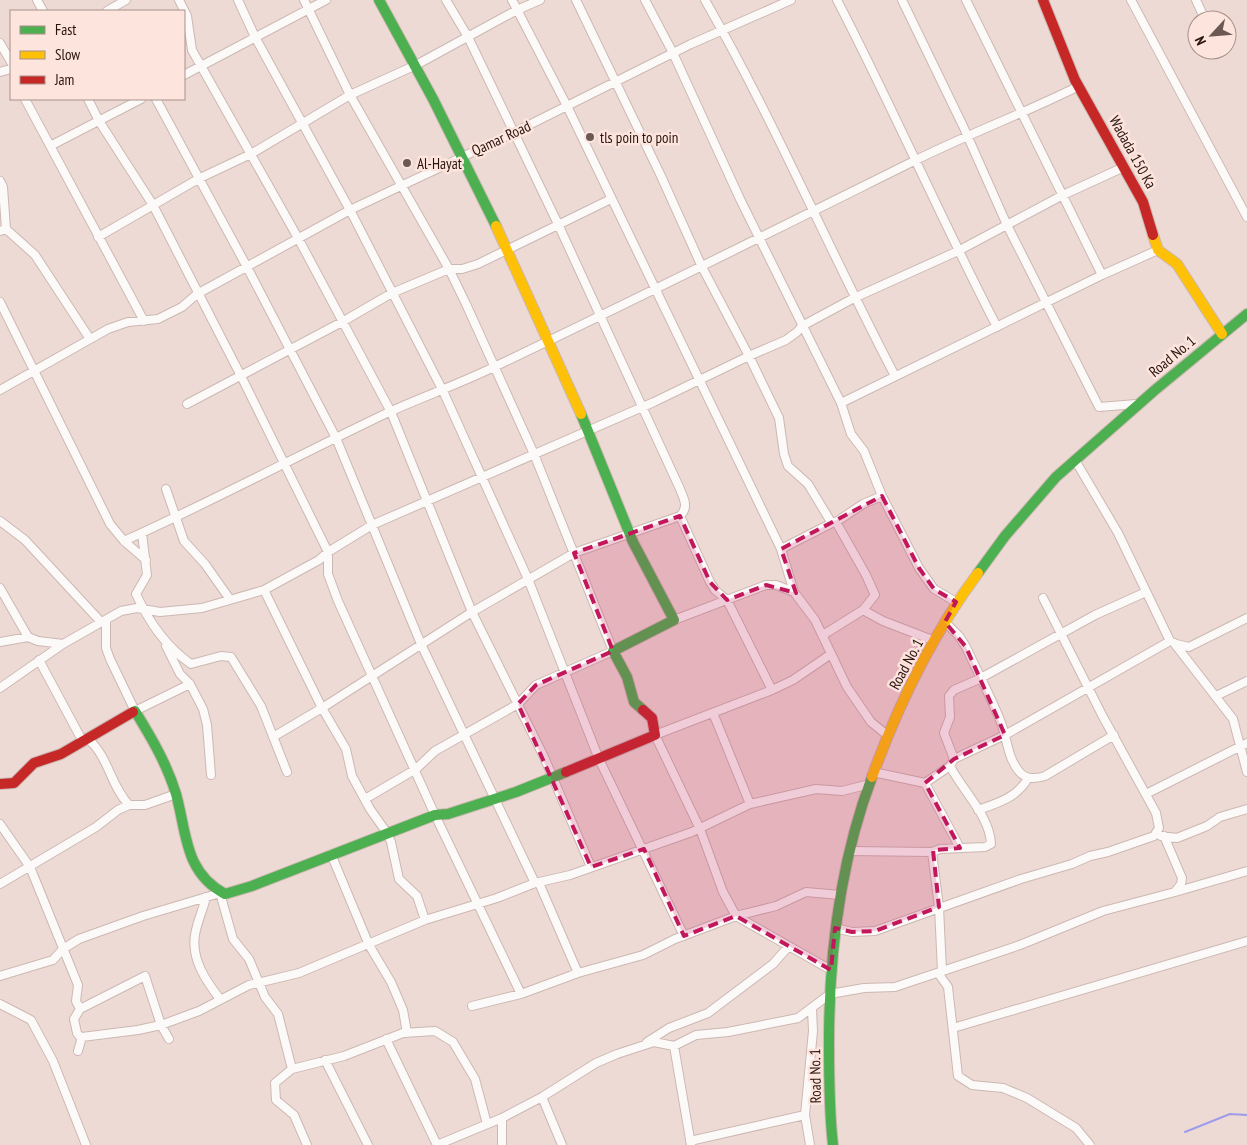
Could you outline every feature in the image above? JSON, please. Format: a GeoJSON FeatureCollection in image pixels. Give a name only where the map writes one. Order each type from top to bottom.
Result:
{"type":"FeatureCollection","features":[{"type":"Feature","properties":{"kind":"main road"},"geometry":{"type":"LineString","coordinates":[[0,784],[14,783],[34,763],[61,754],[126,714],[135,711],[158,749],[176,794],[186,844],[204,878],[220,893],[231,893],[435,814],[448,814],[495,797],[516,792],[551,776],[599,759],[655,735],[653,717],[634,702],[628,677],[614,651],[674,620],[642,563],[588,430],[506,248],[416,65],[378,0]]}},
{"type":"Feature","properties":{"kind":"main road","name":"Wadada 150 Ka"},"geometry":{"type":"LineString","coordinates":[[1043,0],[1079,86],[1143,202],[1146,219],[1158,250]]}},
{"type":"Feature","properties":{"kind":"main road"},"geometry":{"type":"LineString","coordinates":[[1158,250],[1177,264],[1222,334]]}},
{"type":"Feature","properties":{"kind":"main road","name":"Road No. 1"},"geometry":{"type":"LineString","coordinates":[[833,1145],[829,1058],[831,970],[835,928],[849,851],[873,772],[887,736],[956,602],[972,577],[1043,491],[1139,404],[1247,314]]}},
{"type":"Feature","properties":{"kind":"street"},"geometry":{"type":"LineString","coordinates":[[107,0],[111,10],[126,0]]}},
{"type":"Feature","properties":{"kind":"street"},"geometry":{"type":"LineString","coordinates":[[238,0],[255,37],[350,210],[442,391],[528,580],[599,759],[644,849],[684,936]]}},
{"type":"Feature","properties":{"kind":"street"},"geometry":{"type":"LineString","coordinates":[[304,0],[350,95],[400,186],[449,269],[496,366],[614,651],[536,685],[518,704],[435,751],[416,769],[365,799]]}},
{"type":"Feature","properties":{"kind":"street"},"geometry":{"type":"LineString","coordinates":[[185,74],[326,0]]}},
{"type":"Feature","properties":{"kind":"street"},"geometry":{"type":"LineString","coordinates":[[273,737],[322,708],[472,612],[574,553],[680,516],[684,512],[686,504],[601,314],[468,37],[446,0]]}},
{"type":"Feature","properties":{"kind":"street"},"geometry":{"type":"LineString","coordinates":[[512,0],[566,106],[781,549],[794,592],[815,620],[841,675],[865,715],[887,736]]}},
{"type":"Feature","properties":{"kind":"street"},"geometry":{"type":"LineString","coordinates":[[98,237],[200,178],[251,154],[350,95],[416,65],[517,10],[540,0]]}},
{"type":"Feature","properties":{"kind":"street"},"geometry":{"type":"LineString","coordinates":[[576,0],[702,267],[779,418],[784,454],[788,466],[808,484],[834,522],[873,588],[875,595],[863,610],[822,635]]}},
{"type":"Feature","properties":{"kind":"street"},"geometry":{"type":"LineString","coordinates":[[645,0],[673,53],[802,326],[841,403],[850,434],[864,451],[882,496],[919,568],[934,589],[956,602]]}},
{"type":"Feature","properties":{"kind":"street"},"geometry":{"type":"LineString","coordinates":[[705,0],[723,30],[813,210],[854,298],[895,376]]}},
{"type":"Feature","properties":{"kind":"street","name":"Qamar Road"},"geometry":{"type":"LineString","coordinates":[[0,390],[108,329],[134,321],[158,319],[182,307],[197,294],[350,210],[513,133],[774,4],[791,0]]}},
{"type":"Feature","properties":{"kind":"street"},"geometry":{"type":"LineString","coordinates":[[836,0],[875,73],[958,251],[997,327]]}},
{"type":"Feature","properties":{"kind":"street"},"geometry":{"type":"LineString","coordinates":[[902,0],[1007,225],[1099,407],[1139,404]]}},
{"type":"Feature","properties":{"kind":"street"},"geometry":{"type":"LineString","coordinates":[[966,0],[1102,275]]}},
{"type":"Feature","properties":{"kind":"street"},"geometry":{"type":"LineString","coordinates":[[1131,0],[1247,217]]}},
{"type":"Feature","properties":{"kind":"street"},"geometry":{"type":"LineString","coordinates":[[185,12],[192,50],[200,66],[298,238],[391,412],[472,612],[518,704],[591,867]]}},
{"type":"Feature","properties":{"kind":"street"},"geometry":{"type":"LineString","coordinates":[[0,43],[10,67]]}},
{"type":"Feature","properties":{"kind":"street"},"geometry":{"type":"LineString","coordinates":[[124,541],[175,518],[217,495],[336,438],[496,366],[601,314],[761,239],[813,210],[862,189],[916,160],[1079,86]]}},
{"type":"Feature","properties":{"kind":"street"},"geometry":{"type":"LineString","coordinates":[[26,100],[144,321]]}},
{"type":"Feature","properties":{"kind":"street"},"geometry":{"type":"LineString","coordinates":[[88,100],[99,121],[153,205],[197,294],[241,376],[328,552],[331,583],[435,814],[521,994]]}},
{"type":"Feature","properties":{"kind":"street"},"geometry":{"type":"LineString","coordinates":[[50,146],[139,100]]}},
{"type":"Feature","properties":{"kind":"street"},"geometry":{"type":"LineString","coordinates":[[157,100],[200,178],[336,438],[421,644],[537,883],[578,973]]}},
{"type":"Feature","properties":{"kind":"street"},"geometry":{"type":"LineString","coordinates":[[0,688],[62,644],[120,611],[137,608],[145,611],[160,612],[202,608],[229,598],[264,590],[319,560],[328,552],[372,525],[641,407],[749,356],[760,353],[786,340],[802,326],[854,298],[958,251],[1063,196],[1124,167]]}},
{"type":"Feature","properties":{"kind":"street"},"geometry":{"type":"LineString","coordinates":[[0,181],[3,187],[3,230],[34,256],[90,339]]}},
{"type":"Feature","properties":{"kind":"street"},"geometry":{"type":"LineString","coordinates":[[187,404],[342,322],[392,293],[449,269],[462,269],[472,266],[611,199]]}},
{"type":"Feature","properties":{"kind":"street"},"geometry":{"type":"LineString","coordinates":[[841,403],[1102,275],[1158,250]]}},
{"type":"Feature","properties":{"kind":"street"},"geometry":{"type":"LineString","coordinates":[[0,302],[110,524],[124,541],[146,560]]}},
{"type":"Feature","properties":{"kind":"street"},"geometry":{"type":"LineString","coordinates":[[1075,460],[1118,533],[1172,642],[1233,720],[1244,745],[1247,772]]}},
{"type":"Feature","properties":{"kind":"street"},"geometry":{"type":"LineString","coordinates":[[166,489],[184,541],[205,564],[229,598]]}},
{"type":"Feature","properties":{"kind":"street"},"geometry":{"type":"LineString","coordinates":[[781,549],[834,522],[863,504],[882,496]]}},
{"type":"Feature","properties":{"kind":"street"},"geometry":{"type":"LineString","coordinates":[[680,516],[712,586],[727,600],[772,690]]}},
{"type":"Feature","properties":{"kind":"street"},"geometry":{"type":"LineString","coordinates":[[0,521],[25,540],[104,621],[106,648],[135,711],[190,684]]}},
{"type":"Feature","properties":{"kind":"street"},"geometry":{"type":"LineString","coordinates":[[142,533],[147,575],[136,594],[180,674],[190,684],[203,709],[207,725],[211,775]]}},
{"type":"Feature","properties":{"kind":"street"},"geometry":{"type":"LineString","coordinates":[[674,620],[766,584],[776,585],[794,592]]}},
{"type":"Feature","properties":{"kind":"street"},"geometry":{"type":"LineString","coordinates":[[0,588],[28,638]]}},
{"type":"Feature","properties":{"kind":"street"},"geometry":{"type":"LineString","coordinates":[[264,590],[322,708],[344,746],[352,776],[374,817],[387,833],[393,850],[397,875],[418,896],[425,920]]}},
{"type":"Feature","properties":{"kind":"street"},"geometry":{"type":"LineString","coordinates":[[849,851],[932,852],[985,847],[991,844],[989,832],[978,810],[962,789],[952,763],[944,733],[951,713],[948,704],[949,696],[963,684],[979,678],[1061,633],[1146,592]]}},
{"type":"Feature","properties":{"kind":"street"},"geometry":{"type":"LineString","coordinates":[[1043,598],[1088,688],[1146,794],[1159,822],[1159,828],[1154,836]]}},
{"type":"Feature","properties":{"kind":"street"},"geometry":{"type":"LineString","coordinates":[[0,607],[8,603]]}},
{"type":"Feature","properties":{"kind":"street"},"geometry":{"type":"LineString","coordinates":[[863,610],[883,621],[935,641]]}},
{"type":"Feature","properties":{"kind":"street"},"geometry":{"type":"LineString","coordinates":[[873,772],[925,783],[952,763],[1172,642],[1190,647],[1247,618]]}},
{"type":"Feature","properties":{"kind":"street"},"geometry":{"type":"LineString","coordinates":[[945,622],[959,636],[995,707],[1005,735],[1006,744],[1018,770],[1028,778],[1035,779],[1045,776],[1114,735]]}},
{"type":"Feature","properties":{"kind":"street"},"geometry":{"type":"LineString","coordinates":[[0,642],[28,638],[62,644]]}},
{"type":"Feature","properties":{"kind":"street"},"geometry":{"type":"LineString","coordinates":[[163,641],[191,664],[221,656],[231,657],[261,706],[287,772]]}},
{"type":"Feature","properties":{"kind":"street"},"geometry":{"type":"LineString","coordinates":[[831,654],[793,680],[772,690],[655,735],[700,828],[723,892],[736,916],[831,970]]}},
{"type":"Feature","properties":{"kind":"street"},"geometry":{"type":"LineString","coordinates":[[39,660],[86,740],[101,752],[113,784],[129,805]]}},
{"type":"Feature","properties":{"kind":"street"},"geometry":{"type":"LineString","coordinates":[[1216,696],[1247,680]]}},
{"type":"Feature","properties":{"kind":"street"},"geometry":{"type":"LineString","coordinates":[[713,713],[750,804]]}},
{"type":"Feature","properties":{"kind":"street"},"geometry":{"type":"LineString","coordinates":[[1146,794],[1244,745]]}},
{"type":"Feature","properties":{"kind":"street"},"geometry":{"type":"LineString","coordinates":[[978,810],[1014,796],[1022,789],[1028,778]]}},
{"type":"Feature","properties":{"kind":"street"},"geometry":{"type":"LineString","coordinates":[[925,783],[960,848]]}},
{"type":"Feature","properties":{"kind":"street"},"geometry":{"type":"LineString","coordinates":[[81,1038],[161,1025],[199,1010],[258,982],[299,973],[425,920],[644,849],[700,828],[750,804],[816,789],[842,791],[870,784]]}},
{"type":"Feature","properties":{"kind":"street"},"geometry":{"type":"LineString","coordinates":[[0,884],[96,828],[129,805],[145,805],[176,794]]}},
{"type":"Feature","properties":{"kind":"street"},"geometry":{"type":"LineString","coordinates":[[835,928],[852,932],[875,931],[1020,879],[1072,864],[1090,856],[1108,852],[1154,836],[1177,838],[1199,830],[1220,817],[1247,809]]}},
{"type":"Feature","properties":{"kind":"street"},"geometry":{"type":"LineString","coordinates":[[0,824],[30,867],[78,985],[76,1001],[80,1009]]}},
{"type":"Feature","properties":{"kind":"street"},"geometry":{"type":"LineString","coordinates":[[1164,836],[1182,878],[1181,884],[1175,892]]}},
{"type":"Feature","properties":{"kind":"street"},"geometry":{"type":"LineString","coordinates":[[932,852],[939,907],[940,972],[948,987],[957,1069],[961,1078],[972,1085],[1003,1088],[1027,1098],[1076,1128],[1090,1145]]}},
{"type":"Feature","properties":{"kind":"street"},"geometry":{"type":"LineString","coordinates":[[331,854],[369,945],[391,982],[403,1010],[408,1033]]}},
{"type":"Feature","properties":{"kind":"street"},"geometry":{"type":"LineString","coordinates":[[386,1040],[437,1145],[502,1118],[542,1097],[596,1063],[654,1042],[674,1046],[696,1035],[728,1032],[798,1018],[830,994],[864,988],[895,987],[1020,945],[1103,911],[1247,871]]}},
{"type":"Feature","properties":{"kind":"street"},"geometry":{"type":"LineString","coordinates":[[472,1006],[521,994],[578,973],[643,955],[684,936],[736,916],[776,906],[806,892],[840,895]]}},
{"type":"Feature","properties":{"kind":"street"},"geometry":{"type":"LineString","coordinates":[[0,976],[53,960],[63,949],[79,939],[125,922],[220,893],[233,939],[249,959],[265,997],[278,1014],[292,1069]]}},
{"type":"Feature","properties":{"kind":"street"},"geometry":{"type":"LineString","coordinates":[[206,897],[195,934],[194,949],[203,974],[220,999]]}},
{"type":"Feature","properties":{"kind":"street"},"geometry":{"type":"LineString","coordinates":[[953,1028],[1247,941]]}},
{"type":"Feature","properties":{"kind":"street"},"geometry":{"type":"LineString","coordinates":[[637,1048],[669,1028],[708,1013],[772,964],[788,947]]}},
{"type":"Feature","properties":{"kind":"street"},"geometry":{"type":"LineString","coordinates":[[81,1038],[77,1033],[74,1019],[80,1009],[145,976],[161,1025],[170,1040]]}},
{"type":"Feature","properties":{"kind":"street"},"geometry":{"type":"LineString","coordinates":[[0,1004],[31,1020],[53,1061],[86,1145]]}},
{"type":"Feature","properties":{"kind":"street"},"geometry":{"type":"LineString","coordinates":[[810,1145],[805,1115],[814,1031],[812,1009]]}},
{"type":"Feature","properties":{"kind":"street"},"geometry":{"type":"LineString","coordinates":[[307,1145],[294,1114],[276,1100],[275,1083],[292,1069],[408,1033],[435,1031],[453,1042],[475,1079],[487,1124]]}},
{"type":"Feature","properties":{"kind":"street"},"geometry":{"type":"LineString","coordinates":[[78,1051],[81,1038]]}},
{"type":"Feature","properties":{"kind":"street"},"geometry":{"type":"LineString","coordinates":[[674,1046],[691,1143],[805,1115]]}},
{"type":"Feature","properties":{"kind":"street"},"geometry":{"type":"LineString","coordinates":[[325,1060],[368,1145]]}},
{"type":"Feature","properties":{"kind":"street"},"geometry":{"type":"LineString","coordinates":[[542,1097],[562,1145]]}},
{"type":"Feature","properties":{"kind":"street"},"geometry":{"type":"LineString","coordinates":[[502,1118],[502,1145]]}},
{"type":"Feature","properties":{"kind":"highlighted area"},"geometry":{"type":"Polygon","coordinates":[[[882,496],[919,568],[934,589],[956,602],[945,622],[966,647],[1005,735],[954,759],[925,783],[960,848],[933,850],[939,907],[875,931],[852,932],[835,928],[831,970],[736,916],[684,936],[644,849],[591,867],[518,704],[536,685],[613,651],[574,553],[680,516],[710,582],[727,600],[766,585],[796,593],[781,549],[882,496]]]}},
{"type":"Feature","properties":{"kind":"waterway"},"geometry":{"type":"LineString","coordinates":[[1185,1132],[1230,1114],[1247,1115]]}},
{"type":"Feature","properties":{"kind":"traffic: fast"},"geometry":{"type":"LineString","coordinates":[[379,0],[433,99],[496,226]]}},
{"type":"Feature","properties":{"kind":"traffic: fast"},"geometry":{"type":"LineString","coordinates":[[978,573],[1005,536],[1056,477],[1155,390],[1247,314]]}},
{"type":"Feature","properties":{"kind":"traffic: fast"},"geometry":{"type":"LineString","coordinates":[[581,414],[633,542],[674,620],[613,651],[627,677],[634,702],[643,710]]}},
{"type":"Feature","properties":{"kind":"traffic: fast"},"geometry":{"type":"LineString","coordinates":[[133,712],[135,711],[147,731],[168,772],[176,794],[189,850],[194,863],[202,875],[225,894],[252,886],[435,815],[448,814],[516,792],[566,772]]}},
{"type":"Feature","properties":{"kind":"traffic: fast"},"geometry":{"type":"LineString","coordinates":[[833,1145],[830,1107],[829,1042],[834,941],[844,874],[861,809],[872,777]]}},
{"type":"Feature","properties":{"kind":"traffic: slow"},"geometry":{"type":"LineString","coordinates":[[496,226],[581,414]]}},
{"type":"Feature","properties":{"kind":"traffic: slow"},"geometry":{"type":"LineString","coordinates":[[1153,235],[1158,250],[1177,264],[1222,334]]}},
{"type":"Feature","properties":{"kind":"traffic: slow"},"geometry":{"type":"LineString","coordinates":[[872,777],[893,723],[918,671],[946,621],[978,573]]}},
{"type":"Feature","properties":{"kind":"traffic: jam"},"geometry":{"type":"LineString","coordinates":[[1043,0],[1075,80],[1143,202],[1153,235]]}},
{"type":"Feature","properties":{"kind":"traffic: jam"},"geometry":{"type":"LineString","coordinates":[[566,772],[655,735],[652,718],[643,710]]}},
{"type":"Feature","properties":{"kind":"traffic: jam"},"geometry":{"type":"LineString","coordinates":[[0,784],[14,783],[34,763],[61,754],[133,712]]}},
{"type":"Feature","properties":{"kind":"place","name":"tls poin to poin"},"geometry":{"type":"Point","coordinates":[590,137]}},
{"type":"Feature","properties":{"kind":"place","name":"Al-Hayat"},"geometry":{"type":"Point","coordinates":[407,163]}}]}
